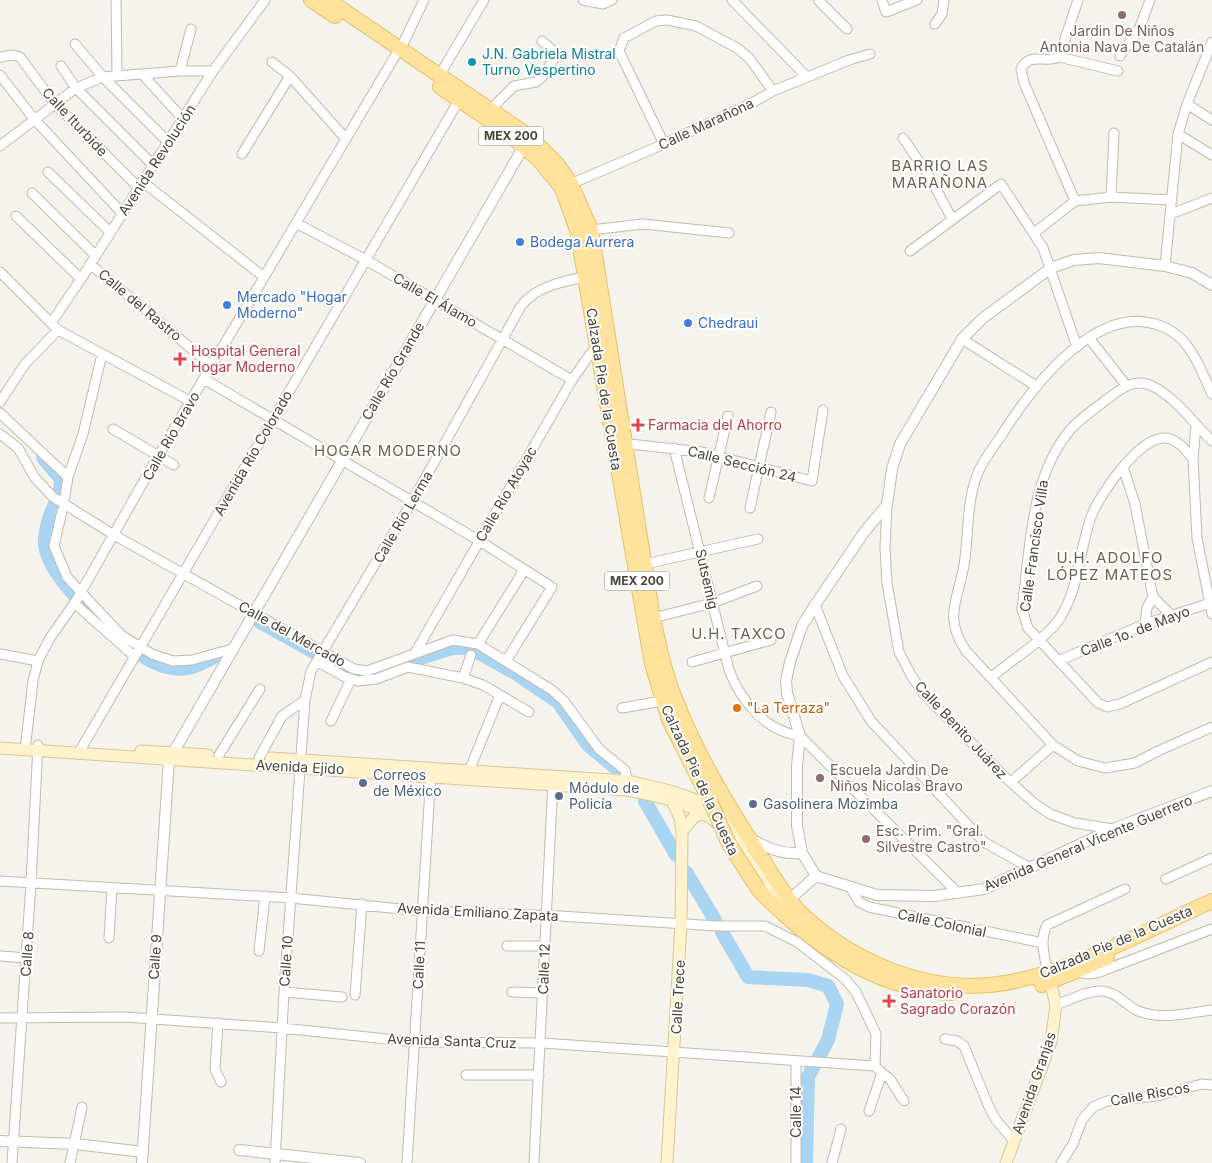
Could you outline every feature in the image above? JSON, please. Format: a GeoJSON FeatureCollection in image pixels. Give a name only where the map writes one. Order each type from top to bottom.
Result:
{"type":"FeatureCollection","features":[{"type":"Feature","properties":{"kind":"main road","name":"Calzada Pie de la Cuesta"},"geometry":{"type":"LineString","coordinates":[[311,0],[491,109],[546,151],[591,230],[592,275],[603,350],[648,646],[662,701],[711,800],[748,838],[790,899],[804,915],[843,946],[890,970],[943,984],[963,985],[1049,978],[1212,901]]}},
{"type":"Feature","properties":{"kind":"main road","name":"Calzada Pie de la Cuesta"},"geometry":{"type":"LineString","coordinates":[[328,0],[459,100],[524,146],[566,186],[577,230],[592,275]]}},
{"type":"Feature","properties":{"kind":"main road","name":"Calzada Pie de la Cuesta"},"geometry":{"type":"LineString","coordinates":[[618,443],[644,564],[653,618],[664,665],[676,702],[729,844],[758,889],[786,915],[840,957],[865,970],[918,988],[940,992],[993,993],[1078,972],[1212,910]]}},
{"type":"Feature","properties":{"kind":"main road","name":"Avenida Ejido"},"geometry":{"type":"LineString","coordinates":[[0,742],[25,747]]}},
{"type":"Feature","properties":{"kind":"main road","name":"Avenida Ejido"},"geometry":{"type":"LineString","coordinates":[[0,748],[25,747],[431,771],[628,786],[674,792],[705,803],[731,824],[780,892],[790,899]]}},
{"type":"Feature","properties":{"kind":"main road","name":"Avenida Ejido"},"geometry":{"type":"LineString","coordinates":[[170,756],[219,755],[302,763]]}},
{"type":"Feature","properties":{"kind":"main road","name":"Avenida Ejido"},"geometry":{"type":"LineString","coordinates":[[628,786],[672,800],[711,800],[725,830],[776,896],[786,915]]}},
{"type":"Feature","properties":{"kind":"main road","name":"Calle Trece"},"geometry":{"type":"LineString","coordinates":[[667,1163],[681,924],[682,831],[680,818],[672,800]]}},
{"type":"Feature","properties":{"kind":"main road"},"geometry":{"type":"LineString","coordinates":[[682,831],[711,800]]}},
{"type":"Feature","properties":{"kind":"main road","name":"Avenida Granjas"},"geometry":{"type":"LineString","coordinates":[[1006,1163],[1051,1042],[1056,1005],[1049,978]]}},
{"type":"Feature","properties":{"kind":"street"},"geometry":{"type":"LineString","coordinates":[[116,0],[117,74]]}},
{"type":"Feature","properties":{"kind":"street","name":"Avenida Revolución"},"geometry":{"type":"LineString","coordinates":[[51,322],[81,279],[213,72],[265,0]]}},
{"type":"Feature","properties":{"kind":"street","name":"Calle Río Bravo"},"geometry":{"type":"LineString","coordinates":[[25,747],[33,680],[38,662],[50,638],[78,597],[190,401],[398,52],[424,0]]}},
{"type":"Feature","properties":{"kind":"street"},"geometry":{"type":"LineString","coordinates":[[439,76],[484,0]]}},
{"type":"Feature","properties":{"kind":"street"},"geometry":{"type":"LineString","coordinates":[[583,0],[603,4],[612,0]]}},
{"type":"Feature","properties":{"kind":"street"},"geometry":{"type":"LineString","coordinates":[[732,0],[807,78]]}},
{"type":"Feature","properties":{"kind":"street"},"geometry":{"type":"LineString","coordinates":[[818,0],[847,29]]}},
{"type":"Feature","properties":{"kind":"street"},"geometry":{"type":"LineString","coordinates":[[882,0],[886,12],[917,0]]}},
{"type":"Feature","properties":{"kind":"street"},"geometry":{"type":"LineString","coordinates":[[935,24],[942,14],[944,0]]}},
{"type":"Feature","properties":{"kind":"street"},"geometry":{"type":"LineString","coordinates":[[1060,56],[1078,0]]}},
{"type":"Feature","properties":{"kind":"street"},"geometry":{"type":"LineString","coordinates":[[1120,56],[1140,27],[1150,0]]}},
{"type":"Feature","properties":{"kind":"street"},"geometry":{"type":"LineString","coordinates":[[664,144],[619,51],[624,38],[656,21],[679,21],[696,26],[717,36],[749,58],[773,90]]}},
{"type":"Feature","properties":{"kind":"street"},"geometry":{"type":"LineString","coordinates":[[180,71],[191,29]]}},
{"type":"Feature","properties":{"kind":"street"},"geometry":{"type":"LineString","coordinates":[[491,109],[514,86],[536,82],[542,77],[555,57],[555,52],[542,41]]}},
{"type":"Feature","properties":{"kind":"street"},"geometry":{"type":"LineString","coordinates":[[1165,266],[1178,134],[1187,104],[1212,42]]}},
{"type":"Feature","properties":{"kind":"street"},"geometry":{"type":"LineString","coordinates":[[75,44],[103,76],[169,142]]}},
{"type":"Feature","properties":{"kind":"street","name":"Calle Marañona"},"geometry":{"type":"LineString","coordinates":[[566,186],[664,144],[752,103],[773,90],[849,60],[870,54]]}},
{"type":"Feature","properties":{"kind":"street","name":"Calle Iturbide"},"geometry":{"type":"LineString","coordinates":[[0,57],[12,55],[20,57],[54,103],[141,185],[264,277]]}},
{"type":"Feature","properties":{"kind":"street"},"geometry":{"type":"LineString","coordinates":[[1075,201],[1020,69],[1024,62],[1035,58],[1054,59],[1060,56],[1118,70]]}},
{"type":"Feature","properties":{"kind":"street"},"geometry":{"type":"LineString","coordinates":[[272,62],[290,76],[346,139]]}},
{"type":"Feature","properties":{"kind":"street"},"geometry":{"type":"LineString","coordinates":[[61,66],[76,88],[153,165]]}},
{"type":"Feature","properties":{"kind":"street"},"geometry":{"type":"LineString","coordinates":[[0,146],[76,88],[103,76],[180,71],[213,72]]}},
{"type":"Feature","properties":{"kind":"street"},"geometry":{"type":"LineString","coordinates":[[0,74],[34,120],[122,213]]}},
{"type":"Feature","properties":{"kind":"street"},"geometry":{"type":"LineString","coordinates":[[142,74],[184,120]]}},
{"type":"Feature","properties":{"kind":"street"},"geometry":{"type":"LineString","coordinates":[[242,154],[290,76]]}},
{"type":"Feature","properties":{"kind":"street","name":"Avenida Río Colorado"},"geometry":{"type":"LineString","coordinates":[[79,751],[459,100]]}},
{"type":"Feature","properties":{"kind":"street"},"geometry":{"type":"LineString","coordinates":[[1187,104],[1212,120]]}},
{"type":"Feature","properties":{"kind":"street"},"geometry":{"type":"LineString","coordinates":[[1112,198],[1114,133]]}},
{"type":"Feature","properties":{"kind":"street"},"geometry":{"type":"LineString","coordinates":[[1178,134],[1212,155]]}},
{"type":"Feature","properties":{"kind":"street"},"geometry":{"type":"LineString","coordinates":[[903,138],[931,179],[952,219]]}},
{"type":"Feature","properties":{"kind":"street","name":"Calle Río Grande"},"geometry":{"type":"LineString","coordinates":[[170,756],[524,146]]}},
{"type":"Feature","properties":{"kind":"street"},"geometry":{"type":"LineString","coordinates":[[48,172],[110,232]]}},
{"type":"Feature","properties":{"kind":"street"},"geometry":{"type":"LineString","coordinates":[[910,251],[1002,184],[1044,248],[1077,347]]}},
{"type":"Feature","properties":{"kind":"street"},"geometry":{"type":"LineString","coordinates":[[32,193],[95,255]]}},
{"type":"Feature","properties":{"kind":"street"},"geometry":{"type":"LineString","coordinates":[[1034,233],[1075,201],[1112,198],[1172,200]]}},
{"type":"Feature","properties":{"kind":"street"},"geometry":{"type":"LineString","coordinates":[[1171,214],[1212,198]]}},
{"type":"Feature","properties":{"kind":"street"},"geometry":{"type":"LineString","coordinates":[[16,216],[81,279]]}},
{"type":"Feature","properties":{"kind":"street","name":"Calle El Álamo"},"geometry":{"type":"LineString","coordinates":[[296,223],[366,260],[572,380]]}},
{"type":"Feature","properties":{"kind":"street"},"geometry":{"type":"LineString","coordinates":[[591,230],[643,224],[729,233]]}},
{"type":"Feature","properties":{"kind":"street"},"geometry":{"type":"LineString","coordinates":[[790,899],[816,876],[802,853],[797,826],[797,766],[800,736],[786,693],[786,681],[790,662],[802,626],[865,531],[887,505],[892,469],[900,444],[962,339],[983,318],[1051,268],[1074,260],[1099,258],[1165,266],[1192,273],[1212,285]]}},
{"type":"Feature","properties":{"kind":"street","name":"Calle del Rastro"},"geometry":{"type":"LineString","coordinates":[[90,264],[212,366]]}},
{"type":"Feature","properties":{"kind":"street"},"geometry":{"type":"LineString","coordinates":[[0,272],[58,330],[190,401]]}},
{"type":"Feature","properties":{"kind":"street","name":"Calle Río Lerma"},"geometry":{"type":"LineString","coordinates":[[302,763],[308,681],[320,656],[412,502],[504,340],[521,306],[540,289],[592,275]]}},
{"type":"Feature","properties":{"kind":"street"},"geometry":{"type":"LineString","coordinates":[[1212,394],[1192,354],[1182,341],[1172,331],[1157,324],[1128,322],[1114,324],[1077,347],[1036,386],[1019,408],[978,472],[971,493],[964,566],[952,610],[953,626],[958,640],[966,651],[1053,745],[1078,761],[1105,768],[1135,764],[1212,727]]}},
{"type":"Feature","properties":{"kind":"street"},"geometry":{"type":"LineString","coordinates":[[0,402],[26,364],[58,330]]}},
{"type":"Feature","properties":{"kind":"street"},"geometry":{"type":"LineString","coordinates":[[1089,338],[1126,385],[1140,383],[1150,385],[1183,410],[1212,441]]}},
{"type":"Feature","properties":{"kind":"street"},"geometry":{"type":"LineString","coordinates":[[962,339],[1036,386]]}},
{"type":"Feature","properties":{"kind":"street","name":"Calle Río Atoyac"},"geometry":{"type":"LineString","coordinates":[[416,653],[478,540],[572,380],[584,361],[591,354],[603,350]]}},
{"type":"Feature","properties":{"kind":"street"},"geometry":{"type":"LineString","coordinates":[[102,354],[83,434],[68,477],[54,546],[67,577],[78,597],[136,651],[173,661],[182,661],[232,649]]}},
{"type":"Feature","properties":{"kind":"street"},"geometry":{"type":"LineString","coordinates":[[204,379],[478,540],[552,587],[506,662]]}},
{"type":"Feature","properties":{"kind":"street","name":"Calle Francisco Villa"},"geometry":{"type":"LineString","coordinates":[[1126,385],[1072,429],[1058,448],[1043,477],[1022,610],[1028,628],[1060,660],[1098,703],[1107,707],[1120,704],[1212,662]]}},
{"type":"Feature","properties":{"kind":"street","name":"Calle Sección 24"},"geometry":{"type":"LineString","coordinates":[[618,443],[702,452],[812,481],[824,410]]}},
{"type":"Feature","properties":{"kind":"street"},"geometry":{"type":"LineString","coordinates":[[750,508],[771,412]]}},
{"type":"Feature","properties":{"kind":"street"},"geometry":{"type":"LineString","coordinates":[[0,413],[68,477]]}},
{"type":"Feature","properties":{"kind":"street"},"geometry":{"type":"LineString","coordinates":[[709,498],[728,416]]}},
{"type":"Feature","properties":{"kind":"street"},"geometry":{"type":"LineString","coordinates":[[1196,425],[1193,459],[1197,538],[1212,614]]}},
{"type":"Feature","properties":{"kind":"street"},"geometry":{"type":"LineString","coordinates":[[113,429],[174,465]]}},
{"type":"Feature","properties":{"kind":"street","name":"Calle del Mercado"},"geometry":{"type":"LineString","coordinates":[[0,434],[18,448],[39,482],[53,497],[63,504],[114,535],[253,613],[320,656],[361,671],[453,640],[478,644],[552,690],[564,701],[599,749],[625,770],[628,786]]}},
{"type":"Feature","properties":{"kind":"street"},"geometry":{"type":"LineString","coordinates":[[991,677],[1038,639],[1059,619],[1073,592],[1090,519],[1101,497],[1124,467],[1150,441],[1164,437],[1176,441],[1193,459]]}},
{"type":"Feature","properties":{"kind":"street","name":"Sutsemig"},"geometry":{"type":"LineString","coordinates":[[674,448],[729,670],[737,690],[748,704],[771,725],[800,736]]}},
{"type":"Feature","properties":{"kind":"street"},"geometry":{"type":"LineString","coordinates":[[1124,467],[1135,504],[1153,597],[1172,616]]}},
{"type":"Feature","properties":{"kind":"street","name":"Calle Benito Juárez"},"geometry":{"type":"LineString","coordinates":[[887,505],[885,547],[887,583],[899,652],[924,692],[1011,782],[1050,814],[1075,823],[1113,830]]}},
{"type":"Feature","properties":{"kind":"street"},"geometry":{"type":"LineString","coordinates":[[644,564],[758,539]]}},
{"type":"Feature","properties":{"kind":"street"},"geometry":{"type":"LineString","coordinates":[[478,644],[524,570]]}},
{"type":"Feature","properties":{"kind":"street"},"geometry":{"type":"LineString","coordinates":[[653,618],[712,603],[757,586]]}},
{"type":"Feature","properties":{"kind":"street"},"geometry":{"type":"LineString","coordinates":[[78,597],[136,651]]}},
{"type":"Feature","properties":{"kind":"street"},"geometry":{"type":"LineString","coordinates":[[1145,624],[1148,608],[1153,597]]}},
{"type":"Feature","properties":{"kind":"street","name":"Calle 1o. de Mayo"},"geometry":{"type":"LineString","coordinates":[[1060,660],[1145,624],[1210,603]]}},
{"type":"Feature","properties":{"kind":"street"},"geometry":{"type":"LineString","coordinates":[[815,605],[843,676],[871,720],[984,842],[1030,868]]}},
{"type":"Feature","properties":{"kind":"street"},"geometry":{"type":"LineString","coordinates":[[692,662],[770,640]]}},
{"type":"Feature","properties":{"kind":"street"},"geometry":{"type":"LineString","coordinates":[[0,654],[38,662]]}},
{"type":"Feature","properties":{"kind":"street"},"geometry":{"type":"LineString","coordinates":[[464,678],[471,655]]}},
{"type":"Feature","properties":{"kind":"street"},"geometry":{"type":"LineString","coordinates":[[320,656],[351,679],[367,681],[408,667],[464,678],[500,695],[529,712]]}},
{"type":"Feature","properties":{"kind":"street"},"geometry":{"type":"LineString","coordinates":[[331,721],[351,679]]}},
{"type":"Feature","properties":{"kind":"street"},"geometry":{"type":"LineString","coordinates":[[219,755],[260,689]]}},
{"type":"Feature","properties":{"kind":"street"},"geometry":{"type":"LineString","coordinates":[[467,774],[500,695]]}},
{"type":"Feature","properties":{"kind":"street"},"geometry":{"type":"LineString","coordinates":[[259,758],[282,716],[306,700]]}},
{"type":"Feature","properties":{"kind":"street"},"geometry":{"type":"LineString","coordinates":[[622,708],[662,701]]}},
{"type":"Feature","properties":{"kind":"street"},"geometry":{"type":"LineString","coordinates":[[800,736],[958,893]]}},
{"type":"Feature","properties":{"kind":"street"},"geometry":{"type":"LineString","coordinates":[[1011,782],[1053,745]]}},
{"type":"Feature","properties":{"kind":"street","name":"Calle 8"},"geometry":{"type":"LineString","coordinates":[[12,1163],[23,1020],[38,748]]}},
{"type":"Feature","properties":{"kind":"street","name":"Calle 9"},"geometry":{"type":"LineString","coordinates":[[142,1163],[159,892],[170,756]]}},
{"type":"Feature","properties":{"kind":"street","name":"Calle 10"},"geometry":{"type":"LineString","coordinates":[[274,1159],[284,992],[302,763]]}},
{"type":"Feature","properties":{"kind":"street","name":"Calle 11"},"geometry":{"type":"LineString","coordinates":[[407,1163],[431,771]]}},
{"type":"Feature","properties":{"kind":"street","name":"Calle 12"},"geometry":{"type":"LineString","coordinates":[[534,1163],[542,1043],[553,780]]}},
{"type":"Feature","properties":{"kind":"street","name":"Avenida General Vicente Guerrero"},"geometry":{"type":"LineString","coordinates":[[816,876],[877,895],[934,896],[984,889],[1113,830],[1212,791]]}},
{"type":"Feature","properties":{"kind":"street"},"geometry":{"type":"LineString","coordinates":[[748,838],[773,851],[788,854],[802,853]]}},
{"type":"Feature","properties":{"kind":"street"},"geometry":{"type":"LineString","coordinates":[[1166,878],[1212,858]]}},
{"type":"Feature","properties":{"kind":"street","name":"Avenida Emiliano Zapata"},"geometry":{"type":"LineString","coordinates":[[0,881],[159,892],[265,896],[421,911],[547,915],[681,924],[765,926],[797,942],[845,979],[856,992],[874,1026],[876,1034],[875,1066]]}},
{"type":"Feature","properties":{"kind":"street"},"geometry":{"type":"LineString","coordinates":[[109,938],[112,888]]}},
{"type":"Feature","properties":{"kind":"street","name":"Calle Colonial"},"geometry":{"type":"LineString","coordinates":[[851,888],[859,902],[868,907],[1043,943]]}},
{"type":"Feature","properties":{"kind":"street"},"geometry":{"type":"LineString","coordinates":[[1049,978],[1043,943],[1043,932],[1047,925],[1125,889]]}},
{"type":"Feature","properties":{"kind":"street"},"geometry":{"type":"LineString","coordinates":[[259,952],[265,896]]}},
{"type":"Feature","properties":{"kind":"street"},"geometry":{"type":"LineString","coordinates":[[355,995],[362,904]]}},
{"type":"Feature","properties":{"kind":"street"},"geometry":{"type":"LineString","coordinates":[[1078,972],[1097,973],[1212,929]]}},
{"type":"Feature","properties":{"kind":"street"},"geometry":{"type":"LineString","coordinates":[[507,946],[545,946]]}},
{"type":"Feature","properties":{"kind":"street"},"geometry":{"type":"LineString","coordinates":[[0,956],[26,958]]}},
{"type":"Feature","properties":{"kind":"street"},"geometry":{"type":"LineString","coordinates":[[1056,1005],[1094,991],[1104,991],[1137,1010],[1148,1013],[1166,1015],[1212,1010]]}},
{"type":"Feature","properties":{"kind":"street"},"geometry":{"type":"LineString","coordinates":[[284,992],[342,997]]}},
{"type":"Feature","properties":{"kind":"street"},"geometry":{"type":"LineString","coordinates":[[512,992],[544,993]]}},
{"type":"Feature","properties":{"kind":"street","name":"Avenida Santa Cruz"},"geometry":{"type":"LineString","coordinates":[[0,1018],[23,1020],[125,1017],[282,1028],[415,1042],[542,1043],[875,1066]]}},
{"type":"Feature","properties":{"kind":"street"},"geometry":{"type":"LineString","coordinates":[[218,1023],[215,1069],[221,1082]]}},
{"type":"Feature","properties":{"kind":"street"},"geometry":{"type":"LineString","coordinates":[[945,1039],[957,1041],[964,1046],[989,1107],[996,1120],[1014,1140]]}},
{"type":"Feature","properties":{"kind":"street","name":"Calle 14"},"geometry":{"type":"LineString","coordinates":[[796,1061],[796,1163]]}},
{"type":"Feature","properties":{"kind":"street"},"geometry":{"type":"LineString","coordinates":[[875,1066],[890,1079],[904,1101]]}},
{"type":"Feature","properties":{"kind":"street"},"geometry":{"type":"LineString","coordinates":[[869,1111],[882,1073]]}},
{"type":"Feature","properties":{"kind":"street"},"geometry":{"type":"LineString","coordinates":[[466,1075],[539,1075]]}},
{"type":"Feature","properties":{"kind":"street","name":"Calle Riscos"},"geometry":{"type":"LineString","coordinates":[[1061,1163],[1073,1144],[1082,1120],[1093,1107],[1106,1101],[1132,1100],[1202,1084],[1212,1085]]}},
{"type":"Feature","properties":{"kind":"street"},"geometry":{"type":"LineString","coordinates":[[70,1163],[76,1144],[82,1107]]}},
{"type":"Feature","properties":{"kind":"street"},"geometry":{"type":"LineString","coordinates":[[832,1163],[841,1129]]}},
{"type":"Feature","properties":{"kind":"street"},"geometry":{"type":"LineString","coordinates":[[0,1141],[76,1144],[143,1152]]}},
{"type":"Feature","properties":{"kind":"street"},"geometry":{"type":"LineString","coordinates":[[239,1150],[274,1159],[360,1163]]}},
{"type":"Feature","properties":{"kind":"waterway"},"geometry":{"type":"LineString","coordinates":[[43,458],[61,479],[59,496],[51,513],[46,532],[45,545],[48,556],[59,577],[100,622]]}},
{"type":"Feature","properties":{"kind":"waterway"},"geometry":{"type":"LineString","coordinates":[[260,622],[355,675],[367,675],[452,648],[470,648],[515,673],[558,702],[588,745],[616,768]]}},
{"type":"Feature","properties":{"kind":"waterway"},"geometry":{"type":"LineString","coordinates":[[126,644],[147,659],[171,668],[191,667],[214,657]]}},
{"type":"Feature","properties":{"kind":"waterway"},"geometry":{"type":"LineString","coordinates":[[645,801],[676,855]]}},
{"type":"Feature","properties":{"kind":"waterway"},"geometry":{"type":"LineString","coordinates":[[686,872],[715,920]]}},
{"type":"Feature","properties":{"kind":"waterway"},"geometry":{"type":"LineString","coordinates":[[722,932],[748,977],[808,980],[828,986],[837,1004],[828,1040],[808,1077],[806,1163]]}},
{"type":"Feature","properties":{"kind":"place","name":"Jardin De Niños Antonia Nava De Catalán"},"geometry":{"type":"Point","coordinates":[1122,15]}},
{"type":"Feature","properties":{"kind":"place","name":"J.N. Gabriela Mistral Turno Vespertino"},"geometry":{"type":"Point","coordinates":[472,62]}},
{"type":"Feature","properties":{"kind":"place","name":"Bodega Aurrera"},"geometry":{"type":"Point","coordinates":[520,242]}},
{"type":"Feature","properties":{"kind":"place","name":"Mercado \"Hogar Moderno\""},"geometry":{"type":"Point","coordinates":[227,305]}},
{"type":"Feature","properties":{"kind":"place","name":"Chedraui"},"geometry":{"type":"Point","coordinates":[688,323]}},
{"type":"Feature","properties":{"kind":"place","name":"Hospital General Hogar Moderno"},"geometry":{"type":"Point","coordinates":[180,359]}},
{"type":"Feature","properties":{"kind":"place","name":"Farmacia del Ahorro"},"geometry":{"type":"Point","coordinates":[638,425]}},
{"type":"Feature","properties":{"kind":"place","name":"\"La Terraza\""},"geometry":{"type":"Point","coordinates":[737,708]}},
{"type":"Feature","properties":{"kind":"place","name":"Escuela Jardin De Niños Nicolas Bravo"},"geometry":{"type":"Point","coordinates":[820,778]}},
{"type":"Feature","properties":{"kind":"place","name":"Correos de México"},"geometry":{"type":"Point","coordinates":[363,783]}},
{"type":"Feature","properties":{"kind":"place","name":"Módulo de Policía"},"geometry":{"type":"Point","coordinates":[559,796]}},
{"type":"Feature","properties":{"kind":"place","name":"Gasolinera Mozimba"},"geometry":{"type":"Point","coordinates":[753,804]}},
{"type":"Feature","properties":{"kind":"place","name":"Esc. Prim. \"Gral. Silvestre Castro\""},"geometry":{"type":"Point","coordinates":[866,839]}},
{"type":"Feature","properties":{"kind":"place","name":"Sanatorio Sagrado Corazón"},"geometry":{"type":"Point","coordinates":[889,1001]}},
{"type":"Feature","properties":{"kind":"district","name":"BARRIO LAS MARAÑONA"},"geometry":{"type":"Point","coordinates":[940,174]}},
{"type":"Feature","properties":{"kind":"district","name":"HOGAR MODERNO"},"geometry":{"type":"Point","coordinates":[388,451]}},
{"type":"Feature","properties":{"kind":"district","name":"U.H. ADOLFO LÓPEZ MATEOS"},"geometry":{"type":"Point","coordinates":[1110,566]}},
{"type":"Feature","properties":{"kind":"district","name":"U.H. TAXCO"},"geometry":{"type":"Point","coordinates":[739,634]}}]}
